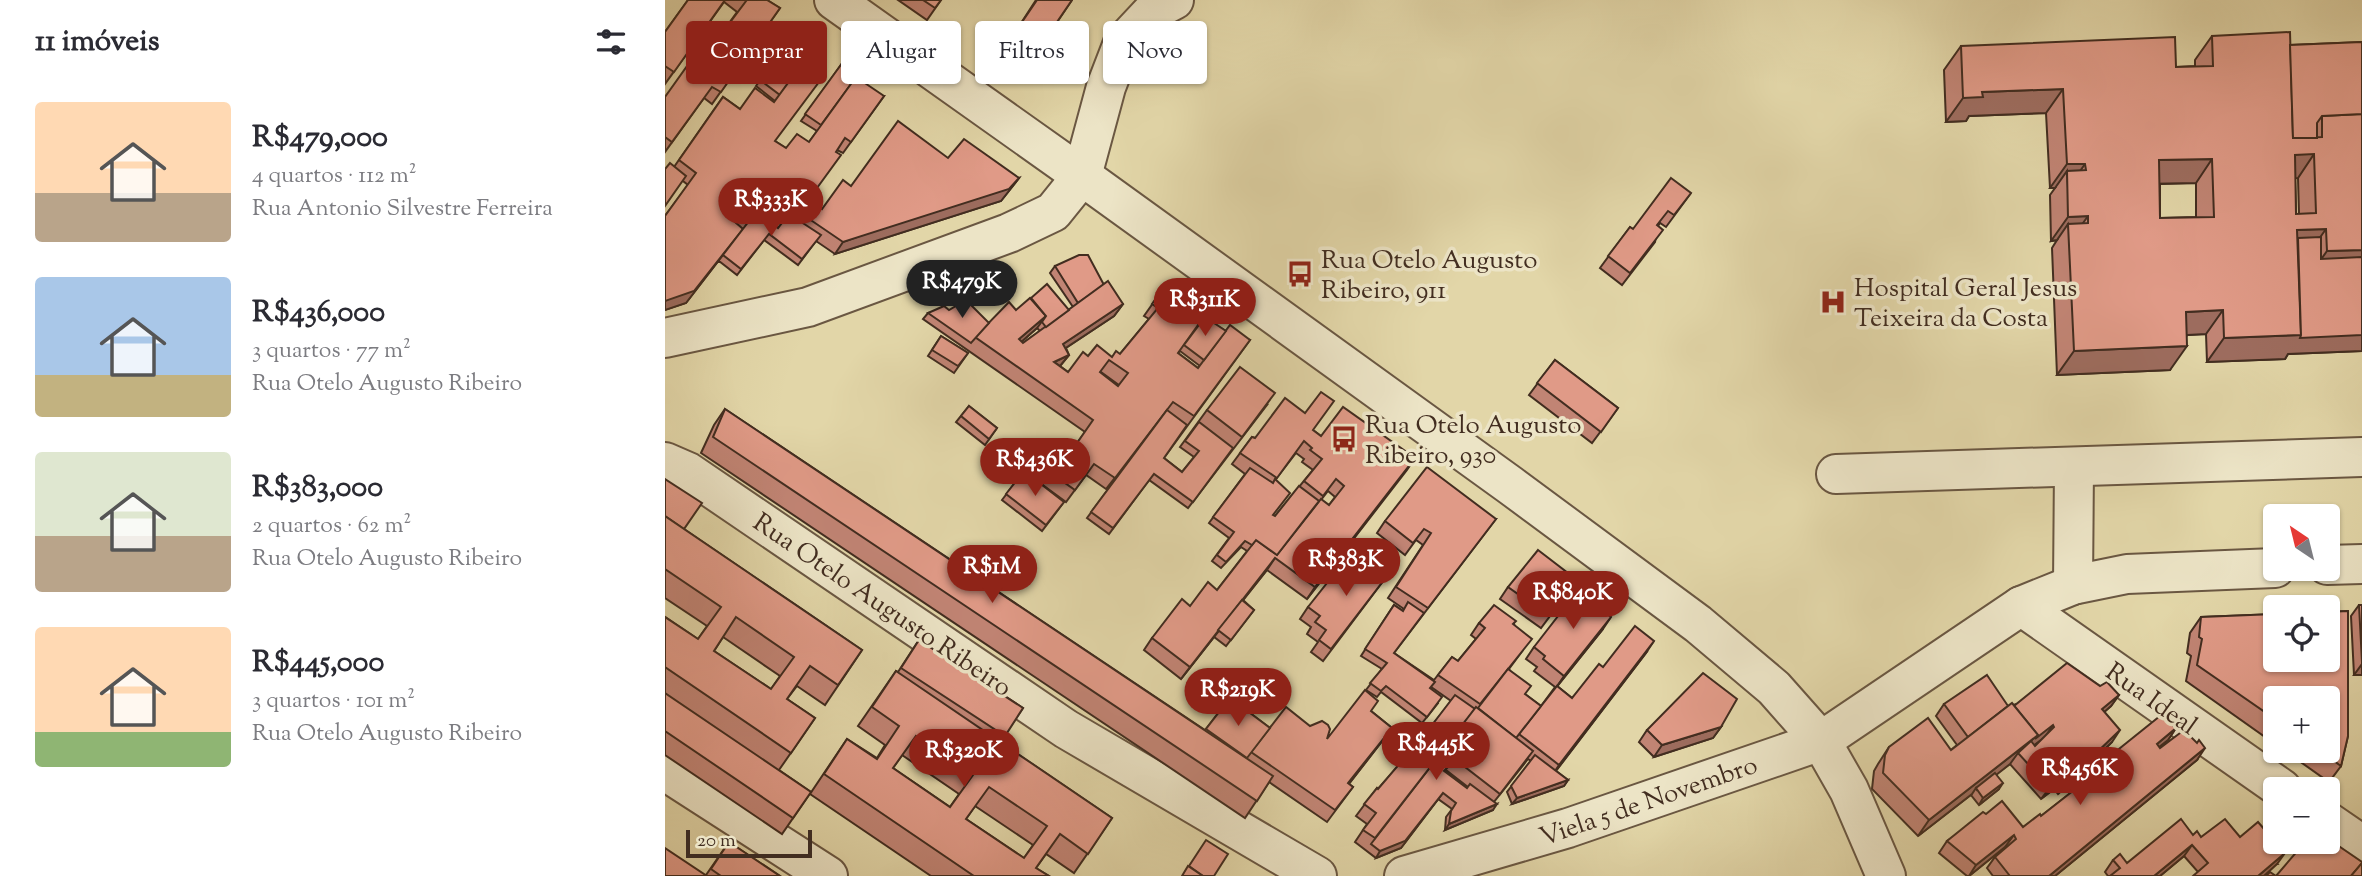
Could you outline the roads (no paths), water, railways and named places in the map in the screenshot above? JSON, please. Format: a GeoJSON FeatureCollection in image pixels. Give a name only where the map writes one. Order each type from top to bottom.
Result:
{"type":"FeatureCollection","features":[{"type":"Feature","properties":{"kind":"street"},"geometry":{"type":"LineString","coordinates":[[834,0],[1499,477],[1698,624],[1775,688],[1821,741],[1849,790],[1886,876]]}},
{"type":"Feature","properties":{"kind":"street"},"geometry":{"type":"LineString","coordinates":[[665,338],[808,307],[1009,233],[1053,212],[1082,176],[1105,87],[1123,43],[1153,11],[1174,0]]}},
{"type":"Feature","properties":{"kind":"street"},"geometry":{"type":"LineString","coordinates":[[1836,474],[2362,457]]}},
{"type":"Feature","properties":{"kind":"street","name":"Rua Otelo Augusto Ribeiro"},"geometry":{"type":"LineString","coordinates":[[665,462],[688,472],[1066,729],[1317,876]]}},
{"type":"Feature","properties":{"kind":"street"},"geometry":{"type":"LineString","coordinates":[[2073,585],[2074,467]]}},
{"type":"Feature","properties":{"kind":"street"},"geometry":{"type":"LineString","coordinates":[[2340,565],[2362,564]]}},
{"type":"Feature","properties":{"kind":"street","name":"Viela 5 de Novembro"},"geometry":{"type":"LineString","coordinates":[[1498,862],[1568,828],[1821,741],[2021,606],[2073,585],[2127,574],[2263,568]]}},
{"type":"Feature","properties":{"kind":"street","name":"Rua Ideal"},"geometry":{"type":"LineString","coordinates":[[2021,606],[2265,777]]}},
{"type":"Feature","properties":{"kind":"street"},"geometry":{"type":"LineString","coordinates":[[665,771],[828,876]]}},
{"type":"Feature","properties":{"kind":"street"},"geometry":{"type":"LineString","coordinates":[[2340,830],[2362,845]]}},
{"type":"Feature","properties":{"kind":"street"},"geometry":{"type":"LineString","coordinates":[[1404,876],[1498,862]]}},
{"type":"Feature","properties":{"kind":"place","name":"Rua Otelo Augusto Ribeiro, 911"},"geometry":{"type":"Point","coordinates":[1300,274]}},
{"type":"Feature","properties":{"kind":"place","name":"Hospital Geral Jesus Teixeira da Costa"},"geometry":{"type":"Point","coordinates":[1833,302]}},
{"type":"Feature","properties":{"kind":"place","name":"Rua Otelo Augusto Ribeiro, 930"},"geometry":{"type":"Point","coordinates":[1344,439]}}]}
